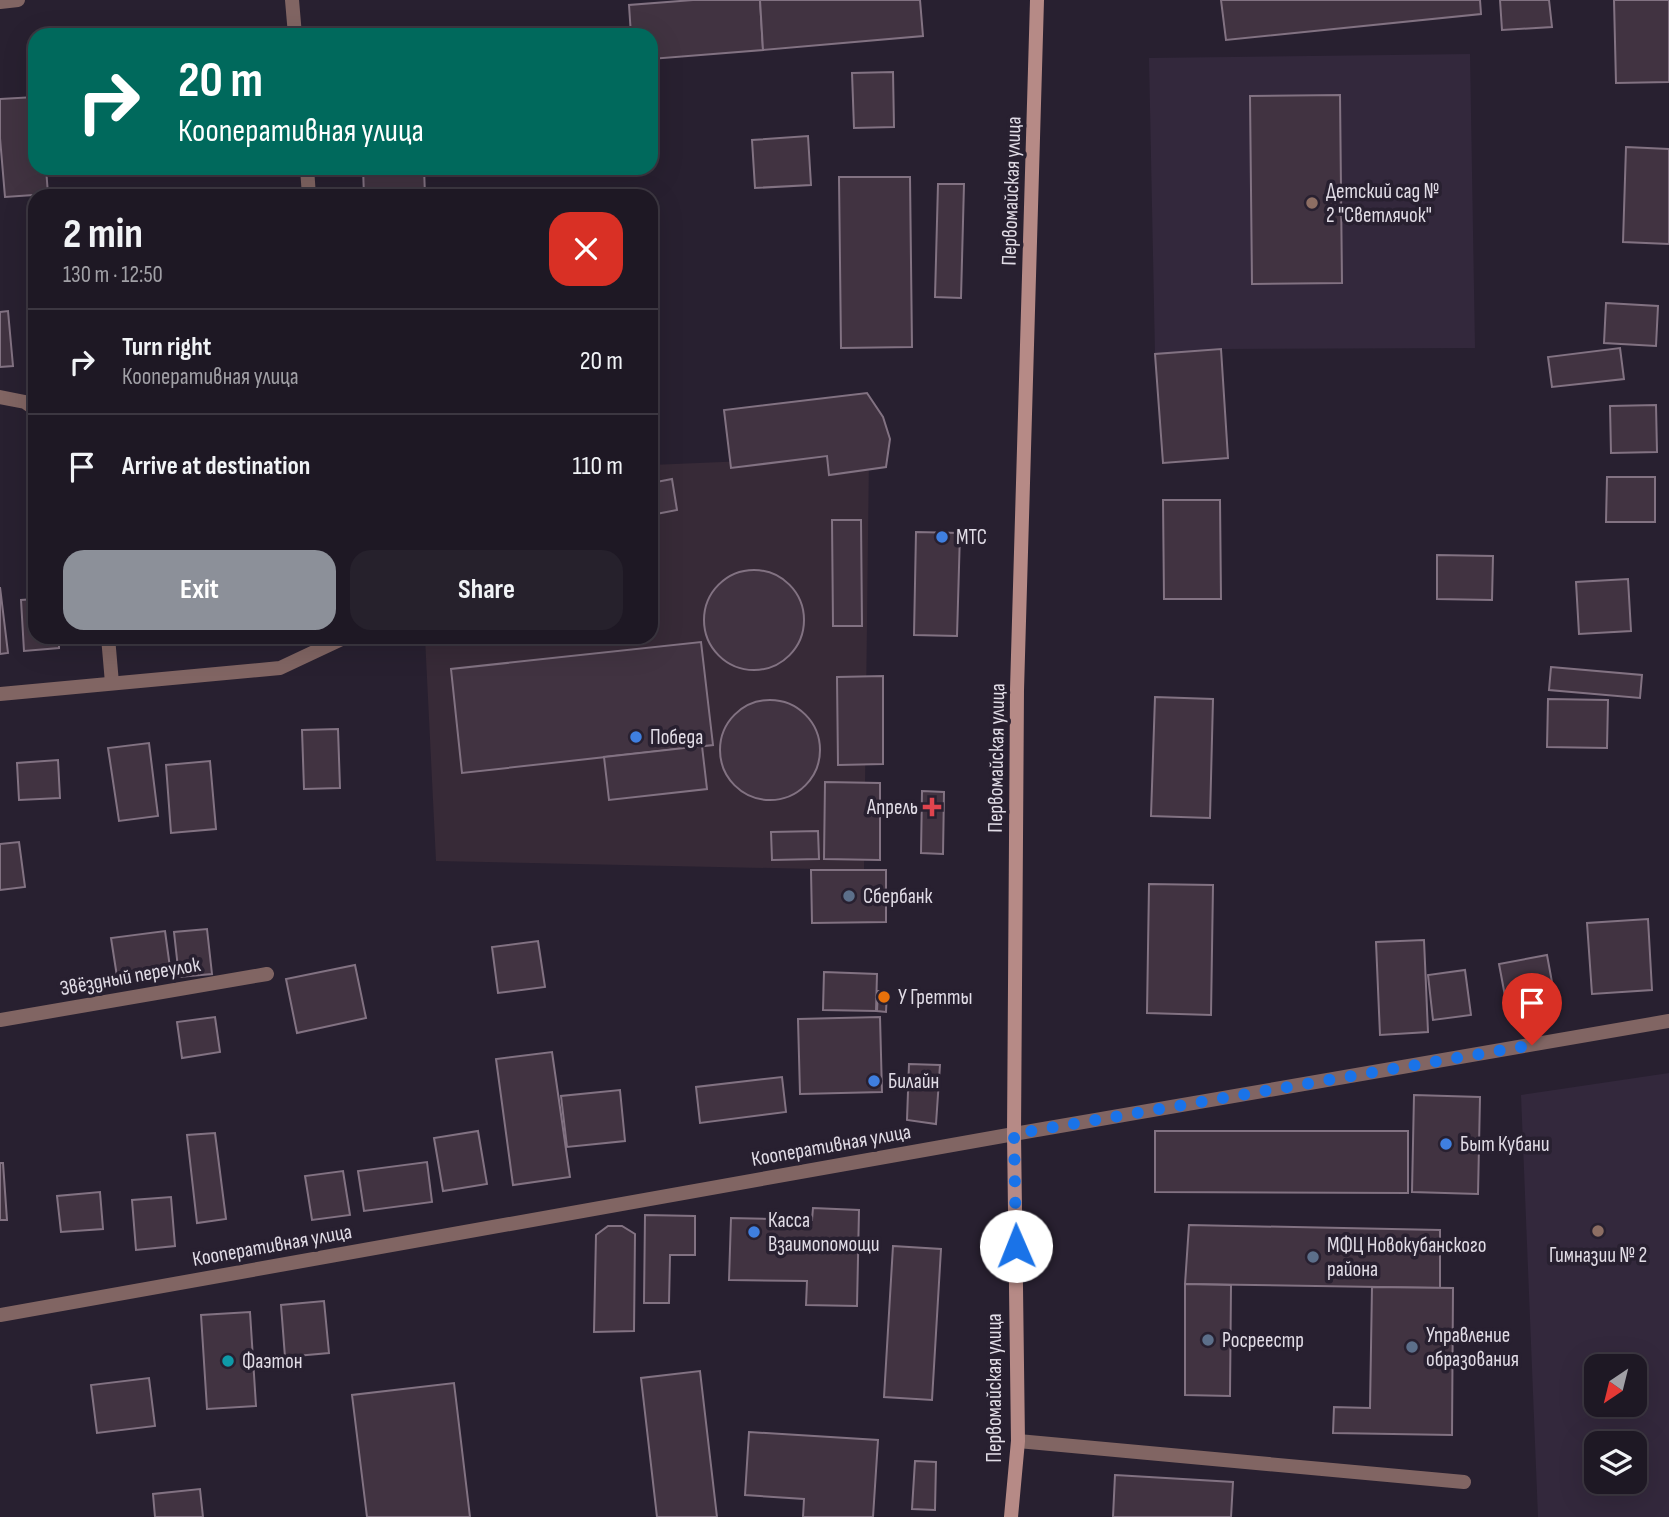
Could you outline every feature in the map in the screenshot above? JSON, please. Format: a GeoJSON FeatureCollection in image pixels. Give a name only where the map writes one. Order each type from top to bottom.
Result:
{"type":"FeatureCollection","features":[{"type":"Feature","properties":{"kind":"main road","name":"Первомайская улица"},"geometry":{"type":"LineString","coordinates":[[1011,1517],[1018,1441],[1014,1134],[1017,690],[1037,0]]}},
{"type":"Feature","properties":{"kind":"street"},"geometry":{"type":"LineString","coordinates":[[0,2],[18,0]]}},
{"type":"Feature","properties":{"kind":"street"},"geometry":{"type":"LineString","coordinates":[[292,0],[294,28]]}},
{"type":"Feature","properties":{"kind":"street"},"geometry":{"type":"LineString","coordinates":[[0,397],[28,404]]}},
{"type":"Feature","properties":{"kind":"street"},"geometry":{"type":"LineString","coordinates":[[109,644],[112,682]]}},
{"type":"Feature","properties":{"kind":"street"},"geometry":{"type":"LineString","coordinates":[[0,694],[280,668],[331,644]]}},
{"type":"Feature","properties":{"kind":"street","name":"Звёздный переулок"},"geometry":{"type":"LineString","coordinates":[[0,1020],[267,974]]}},
{"type":"Feature","properties":{"kind":"street","name":"Кооперативная улица"},"geometry":{"type":"LineString","coordinates":[[0,1315],[1014,1134],[1669,1021]]}},
{"type":"Feature","properties":{"kind":"street"},"geometry":{"type":"LineString","coordinates":[[1018,1441],[1464,1482]]}},
{"type":"Feature","properties":{"kind":"shaded area","name":"Детский сад № 2 \"Светлячок\""},"geometry":{"type":"Polygon","coordinates":[[[1470,54],[1475,348],[1221,349],[1155,354],[1149,58],[1470,54]]]}},
{"type":"Feature","properties":{"kind":"shaded area"},"geometry":{"type":"Polygon","coordinates":[[[869,456],[864,870],[436,861],[425,644],[658,644],[658,465],[869,456]]]}},
{"type":"Feature","properties":{"kind":"shaded area","name":"Гимназии № 2"},"geometry":{"type":"Polygon","coordinates":[[[1669,1073],[1669,1517],[1538,1517],[1521,1095],[1669,1073]]]}},
{"type":"Feature","properties":{"kind":"building"},"geometry":{"type":"Polygon","coordinates":[[[693,0],[760,0],[763,50],[658,58],[658,28],[631,28],[629,5],[693,0]]]}},
{"type":"Feature","properties":{"kind":"building"},"geometry":{"type":"Polygon","coordinates":[[[760,0],[920,0],[923,36],[763,50],[760,0]]]}},
{"type":"Feature","properties":{"kind":"building"},"geometry":{"type":"Polygon","coordinates":[[[1221,0],[1480,0],[1481,14],[1226,40],[1221,0]]]}},
{"type":"Feature","properties":{"kind":"building"},"geometry":{"type":"Polygon","coordinates":[[[1500,0],[1549,0],[1552,27],[1502,30],[1500,0]]]}},
{"type":"Feature","properties":{"kind":"building"},"geometry":{"type":"Polygon","coordinates":[[[1614,0],[1669,0],[1669,82],[1616,83],[1614,0]]]}},
{"type":"Feature","properties":{"kind":"building"},"geometry":{"type":"Polygon","coordinates":[[[893,72],[894,127],[854,128],[852,73],[893,72]]]}},
{"type":"Feature","properties":{"kind":"building"},"geometry":{"type":"Polygon","coordinates":[[[1340,95],[1342,283],[1252,284],[1250,96],[1340,95]]]}},
{"type":"Feature","properties":{"kind":"building"},"geometry":{"type":"Polygon","coordinates":[[[28,97],[28,175],[47,175],[48,189],[28,189],[28,195],[5,197],[0,99],[28,97]]]}},
{"type":"Feature","properties":{"kind":"building"},"geometry":{"type":"Polygon","coordinates":[[[808,136],[811,185],[755,188],[752,140],[808,136]]]}},
{"type":"Feature","properties":{"kind":"building"},"geometry":{"type":"Polygon","coordinates":[[[1626,147],[1669,149],[1669,244],[1623,242],[1626,147]]]}},
{"type":"Feature","properties":{"kind":"building"},"geometry":{"type":"Polygon","coordinates":[[[363,175],[424,175],[425,189],[364,189],[363,175]]]}},
{"type":"Feature","properties":{"kind":"building"},"geometry":{"type":"Polygon","coordinates":[[[839,177],[910,177],[912,347],[841,348],[839,177]]]}},
{"type":"Feature","properties":{"kind":"building"},"geometry":{"type":"Polygon","coordinates":[[[938,184],[964,184],[961,298],[935,297],[938,184]]]}},
{"type":"Feature","properties":{"kind":"building"},"geometry":{"type":"Polygon","coordinates":[[[1606,303],[1658,306],[1656,346],[1604,343],[1606,303]]]}},
{"type":"Feature","properties":{"kind":"building"},"geometry":{"type":"Polygon","coordinates":[[[8,311],[13,366],[0,367],[0,312],[8,311]]]}},
{"type":"Feature","properties":{"kind":"building"},"geometry":{"type":"Polygon","coordinates":[[[1620,348],[1624,379],[1552,387],[1548,357],[1620,348]]]}},
{"type":"Feature","properties":{"kind":"building"},"geometry":{"type":"Polygon","coordinates":[[[1221,349],[1228,458],[1163,463],[1155,354],[1221,349]]]}},
{"type":"Feature","properties":{"kind":"building"},"geometry":{"type":"Polygon","coordinates":[[[867,393],[883,417],[890,439],[886,467],[829,475],[827,456],[731,468],[724,410],[867,393]]]}},
{"type":"Feature","properties":{"kind":"building"},"geometry":{"type":"Polygon","coordinates":[[[1656,405],[1657,452],[1611,453],[1610,406],[1656,405]]]}},
{"type":"Feature","properties":{"kind":"building"},"geometry":{"type":"Polygon","coordinates":[[[1607,477],[1655,477],[1655,522],[1606,522],[1607,477]]]}},
{"type":"Feature","properties":{"kind":"building"},"geometry":{"type":"Polygon","coordinates":[[[672,479],[677,510],[658,514],[658,482],[672,479]]]}},
{"type":"Feature","properties":{"kind":"building"},"geometry":{"type":"Polygon","coordinates":[[[1163,500],[1220,500],[1221,599],[1164,599],[1163,500]]]}},
{"type":"Feature","properties":{"kind":"building"},"geometry":{"type":"Polygon","coordinates":[[[832,520],[861,520],[862,626],[833,626],[832,520]]]}},
{"type":"Feature","properties":{"kind":"building"},"geometry":{"type":"Polygon","coordinates":[[[916,532],[960,533],[957,636],[914,635],[916,532]]]}},
{"type":"Feature","properties":{"kind":"building"},"geometry":{"type":"Polygon","coordinates":[[[1437,555],[1493,556],[1492,600],[1437,599],[1437,555]]]}},
{"type":"Feature","properties":{"kind":"building"},"geometry":{"type":"Polygon","coordinates":[[[754,570],[773,574],[789,585],[800,601],[804,620],[800,639],[789,655],[773,666],[754,670],[735,666],[719,655],[708,639],[704,620],[708,601],[719,585],[735,574],[754,570]]]}},
{"type":"Feature","properties":{"kind":"building"},"geometry":{"type":"Polygon","coordinates":[[[1628,579],[1631,631],[1579,634],[1576,582],[1628,579]]]}},
{"type":"Feature","properties":{"kind":"building"},"geometry":{"type":"Polygon","coordinates":[[[0,587],[8,653],[0,654],[0,587]]]}},
{"type":"Feature","properties":{"kind":"building"},"geometry":{"type":"Polygon","coordinates":[[[21,600],[28,600],[28,644],[59,644],[59,648],[24,651],[21,600]]]}},
{"type":"Feature","properties":{"kind":"building"},"geometry":{"type":"Polygon","coordinates":[[[701,642],[713,745],[462,773],[451,669],[701,642]]]}},
{"type":"Feature","properties":{"kind":"building"},"geometry":{"type":"Polygon","coordinates":[[[1551,667],[1642,675],[1640,698],[1549,690],[1551,667]]]}},
{"type":"Feature","properties":{"kind":"building"},"geometry":{"type":"Polygon","coordinates":[[[883,676],[883,764],[838,765],[837,677],[883,676]]]}},
{"type":"Feature","properties":{"kind":"building"},"geometry":{"type":"Polygon","coordinates":[[[1155,697],[1213,699],[1210,818],[1151,816],[1155,697]]]}},
{"type":"Feature","properties":{"kind":"building"},"geometry":{"type":"Polygon","coordinates":[[[1548,699],[1608,700],[1607,748],[1547,747],[1548,699]]]}},
{"type":"Feature","properties":{"kind":"building"},"geometry":{"type":"Polygon","coordinates":[[[770,700],[789,704],[805,715],[816,731],[820,750],[816,769],[805,785],[789,796],[770,800],[751,796],[735,785],[724,769],[720,750],[724,731],[735,715],[751,704],[770,700]]]}},
{"type":"Feature","properties":{"kind":"building"},"geometry":{"type":"Polygon","coordinates":[[[338,729],[340,788],[304,789],[302,730],[338,729]]]}},
{"type":"Feature","properties":{"kind":"building"},"geometry":{"type":"Polygon","coordinates":[[[149,743],[158,816],[119,821],[108,748],[149,743]]]}},
{"type":"Feature","properties":{"kind":"building"},"geometry":{"type":"Polygon","coordinates":[[[702,746],[707,789],[609,800],[604,757],[702,746]]]}},
{"type":"Feature","properties":{"kind":"building"},"geometry":{"type":"Polygon","coordinates":[[[58,760],[60,798],[19,800],[17,763],[58,760]]]}},
{"type":"Feature","properties":{"kind":"building"},"geometry":{"type":"Polygon","coordinates":[[[210,761],[216,829],[171,833],[166,765],[210,761]]]}},
{"type":"Feature","properties":{"kind":"building"},"geometry":{"type":"Polygon","coordinates":[[[825,782],[880,783],[880,860],[824,859],[825,782]]]}},
{"type":"Feature","properties":{"kind":"building"},"geometry":{"type":"Polygon","coordinates":[[[922,791],[944,792],[943,854],[921,853],[922,791]]]}},
{"type":"Feature","properties":{"kind":"building"},"geometry":{"type":"Polygon","coordinates":[[[818,831],[819,859],[772,860],[771,832],[818,831]]]}},
{"type":"Feature","properties":{"kind":"building"},"geometry":{"type":"Polygon","coordinates":[[[19,842],[25,887],[0,890],[0,844],[19,842]]]}},
{"type":"Feature","properties":{"kind":"building"},"geometry":{"type":"Polygon","coordinates":[[[811,870],[886,870],[886,922],[812,923],[811,870]]]}},
{"type":"Feature","properties":{"kind":"building"},"geometry":{"type":"Polygon","coordinates":[[[1149,884],[1213,885],[1211,1015],[1147,1013],[1149,884]]]}},
{"type":"Feature","properties":{"kind":"building"},"geometry":{"type":"Polygon","coordinates":[[[1648,919],[1652,990],[1592,994],[1587,923],[1648,919]]]}},
{"type":"Feature","properties":{"kind":"building"},"geometry":{"type":"Polygon","coordinates":[[[207,929],[212,974],[179,977],[174,932],[207,929]]]}},
{"type":"Feature","properties":{"kind":"building"},"geometry":{"type":"Polygon","coordinates":[[[165,931],[171,975],[118,983],[111,938],[165,931]]]}},
{"type":"Feature","properties":{"kind":"building"},"geometry":{"type":"Polygon","coordinates":[[[1424,940],[1428,1032],[1380,1035],[1376,942],[1424,940]]]}},
{"type":"Feature","properties":{"kind":"building"},"geometry":{"type":"Polygon","coordinates":[[[538,941],[545,987],[498,993],[492,947],[538,941]]]}},
{"type":"Feature","properties":{"kind":"building"},"geometry":{"type":"Polygon","coordinates":[[[1547,955],[1556,1004],[1508,1012],[1499,964],[1547,955]]]}},
{"type":"Feature","properties":{"kind":"building"},"geometry":{"type":"Polygon","coordinates":[[[355,965],[366,1018],[297,1033],[286,979],[355,965]]]}},
{"type":"Feature","properties":{"kind":"building"},"geometry":{"type":"Polygon","coordinates":[[[1465,970],[1471,1015],[1433,1020],[1428,975],[1465,970]]]}},
{"type":"Feature","properties":{"kind":"building"},"geometry":{"type":"Polygon","coordinates":[[[824,972],[877,974],[876,1011],[823,1010],[824,972]]]}},
{"type":"Feature","properties":{"kind":"building"},"geometry":{"type":"Polygon","coordinates":[[[878,991],[887,991],[886,1012],[877,1011],[878,991]]]}},
{"type":"Feature","properties":{"kind":"building"},"geometry":{"type":"Polygon","coordinates":[[[215,1017],[220,1052],[182,1058],[177,1022],[215,1017]]]}},
{"type":"Feature","properties":{"kind":"building"},"geometry":{"type":"Polygon","coordinates":[[[880,1017],[882,1092],[800,1094],[798,1019],[880,1017]]]}},
{"type":"Feature","properties":{"kind":"building"},"geometry":{"type":"Polygon","coordinates":[[[552,1052],[570,1177],[513,1185],[496,1059],[552,1052]]]}},
{"type":"Feature","properties":{"kind":"building"},"geometry":{"type":"Polygon","coordinates":[[[909,1064],[940,1065],[936,1124],[907,1120],[909,1064]]]}},
{"type":"Feature","properties":{"kind":"building"},"geometry":{"type":"Polygon","coordinates":[[[782,1077],[786,1112],[700,1123],[696,1087],[782,1077]]]}},
{"type":"Feature","properties":{"kind":"building"},"geometry":{"type":"Polygon","coordinates":[[[620,1090],[625,1141],[567,1147],[561,1096],[620,1090]]]}},
{"type":"Feature","properties":{"kind":"building","name":"Быт Кубани"},"geometry":{"type":"Polygon","coordinates":[[[1414,1095],[1480,1097],[1478,1194],[1412,1192],[1414,1095]]]}},
{"type":"Feature","properties":{"kind":"building"},"geometry":{"type":"Polygon","coordinates":[[[478,1131],[487,1184],[443,1191],[434,1138],[478,1131]]]}},
{"type":"Feature","properties":{"kind":"building"},"geometry":{"type":"Polygon","coordinates":[[[1155,1131],[1408,1131],[1408,1193],[1155,1192],[1155,1131]]]}},
{"type":"Feature","properties":{"kind":"building"},"geometry":{"type":"Polygon","coordinates":[[[215,1133],[226,1219],[197,1223],[187,1135],[215,1133]]]}},
{"type":"Feature","properties":{"kind":"building"},"geometry":{"type":"Polygon","coordinates":[[[427,1162],[432,1202],[364,1211],[358,1171],[427,1162]]]}},
{"type":"Feature","properties":{"kind":"building"},"geometry":{"type":"Polygon","coordinates":[[[0,1163],[3,1163],[7,1220],[0,1220],[0,1163]]]}},
{"type":"Feature","properties":{"kind":"building"},"geometry":{"type":"Polygon","coordinates":[[[343,1171],[350,1215],[312,1220],[305,1176],[343,1171]]]}},
{"type":"Feature","properties":{"kind":"building"},"geometry":{"type":"Polygon","coordinates":[[[100,1192],[103,1229],[61,1232],[57,1196],[100,1192]]]}},
{"type":"Feature","properties":{"kind":"building"},"geometry":{"type":"Polygon","coordinates":[[[171,1197],[175,1246],[136,1250],[132,1200],[171,1197]]]}},
{"type":"Feature","properties":{"kind":"building"},"geometry":{"type":"Polygon","coordinates":[[[813,1208],[859,1210],[857,1306],[806,1305],[807,1281],[729,1280],[731,1218],[812,1220],[813,1208]]]}},
{"type":"Feature","properties":{"kind":"building"},"geometry":{"type":"Polygon","coordinates":[[[645,1215],[695,1216],[695,1255],[670,1255],[669,1303],[644,1303],[645,1215]]]}},
{"type":"Feature","properties":{"kind":"building","name":"МФЦ Новокубанского района"},"geometry":{"type":"Polygon","coordinates":[[[1189,1225],[1440,1230],[1440,1288],[1185,1284],[1189,1225]]]}},
{"type":"Feature","properties":{"kind":"building"},"geometry":{"type":"Polygon","coordinates":[[[608,1226],[622,1226],[635,1234],[634,1331],[594,1332],[596,1235],[608,1226]]]}},
{"type":"Feature","properties":{"kind":"building"},"geometry":{"type":"Polygon","coordinates":[[[893,1246],[941,1249],[932,1400],[884,1397],[893,1246]]]}},
{"type":"Feature","properties":{"kind":"building","name":"Росреестр"},"geometry":{"type":"Polygon","coordinates":[[[1185,1284],[1231,1285],[1230,1396],[1185,1395],[1185,1284]]]}},
{"type":"Feature","properties":{"kind":"building","name":"Управление образования"},"geometry":{"type":"Polygon","coordinates":[[[1372,1287],[1453,1288],[1452,1435],[1333,1433],[1334,1407],[1370,1408],[1372,1287]]]}},
{"type":"Feature","properties":{"kind":"building"},"geometry":{"type":"Polygon","coordinates":[[[324,1301],[329,1353],[285,1357],[281,1305],[324,1301]]]}},
{"type":"Feature","properties":{"kind":"building","name":"Фаэтон"},"geometry":{"type":"Polygon","coordinates":[[[250,1312],[256,1406],[207,1409],[201,1315],[250,1312]]]}},
{"type":"Feature","properties":{"kind":"building"},"geometry":{"type":"Polygon","coordinates":[[[700,1371],[717,1517],[657,1517],[641,1378],[700,1371]]]}},
{"type":"Feature","properties":{"kind":"building"},"geometry":{"type":"Polygon","coordinates":[[[149,1378],[155,1426],[97,1433],[91,1385],[149,1378]]]}},
{"type":"Feature","properties":{"kind":"building"},"geometry":{"type":"Polygon","coordinates":[[[454,1383],[470,1517],[367,1517],[352,1395],[454,1383]]]}},
{"type":"Feature","properties":{"kind":"building"},"geometry":{"type":"Polygon","coordinates":[[[749,1432],[878,1440],[873,1517],[803,1517],[804,1499],[745,1495],[749,1432]]]}},
{"type":"Feature","properties":{"kind":"building"},"geometry":{"type":"Polygon","coordinates":[[[915,1461],[936,1462],[935,1510],[912,1509],[915,1461]]]}},
{"type":"Feature","properties":{"kind":"building"},"geometry":{"type":"Polygon","coordinates":[[[1115,1475],[1233,1482],[1231,1517],[1113,1517],[1115,1475]]]}},
{"type":"Feature","properties":{"kind":"building"},"geometry":{"type":"Polygon","coordinates":[[[200,1489],[203,1517],[155,1517],[153,1494],[200,1489]]]}},
{"type":"Feature","properties":{"kind":"place","name":"Детский сад № 2 \"Светлячок\""},"geometry":{"type":"Point","coordinates":[1312,203]}},
{"type":"Feature","properties":{"kind":"place","name":"МТС"},"geometry":{"type":"Point","coordinates":[942,537]}},
{"type":"Feature","properties":{"kind":"place","name":"Победа"},"geometry":{"type":"Point","coordinates":[636,737]}},
{"type":"Feature","properties":{"kind":"place","name":"Апрель"},"geometry":{"type":"Point","coordinates":[932,807]}},
{"type":"Feature","properties":{"kind":"place","name":"Сбербанк"},"geometry":{"type":"Point","coordinates":[849,896]}},
{"type":"Feature","properties":{"kind":"place","name":"У Гретты"},"geometry":{"type":"Point","coordinates":[884,997]}},
{"type":"Feature","properties":{"kind":"place","name":"Билайн"},"geometry":{"type":"Point","coordinates":[874,1081]}},
{"type":"Feature","properties":{"kind":"place","name":"Быт Кубани"},"geometry":{"type":"Point","coordinates":[1446,1144]}},
{"type":"Feature","properties":{"kind":"place","name":"Гимназии № 2"},"geometry":{"type":"Point","coordinates":[1598,1231]}},
{"type":"Feature","properties":{"kind":"place","name":"Касса Взаимопомощи"},"geometry":{"type":"Point","coordinates":[754,1232]}},
{"type":"Feature","properties":{"kind":"place","name":"МФЦ Новокубанского района"},"geometry":{"type":"Point","coordinates":[1313,1257]}},
{"type":"Feature","properties":{"kind":"place","name":"Росреестр"},"geometry":{"type":"Point","coordinates":[1208,1340]}},
{"type":"Feature","properties":{"kind":"place","name":"Управление образования"},"geometry":{"type":"Point","coordinates":[1412,1347]}},
{"type":"Feature","properties":{"kind":"place","name":"Фаэтон"},"geometry":{"type":"Point","coordinates":[228,1361]}},
{"type":"Feature","properties":{"kind":"route"},"geometry":{"type":"LineString","coordinates":[[1016,1246],[1014,1134],[1532,1045]]}}]}
